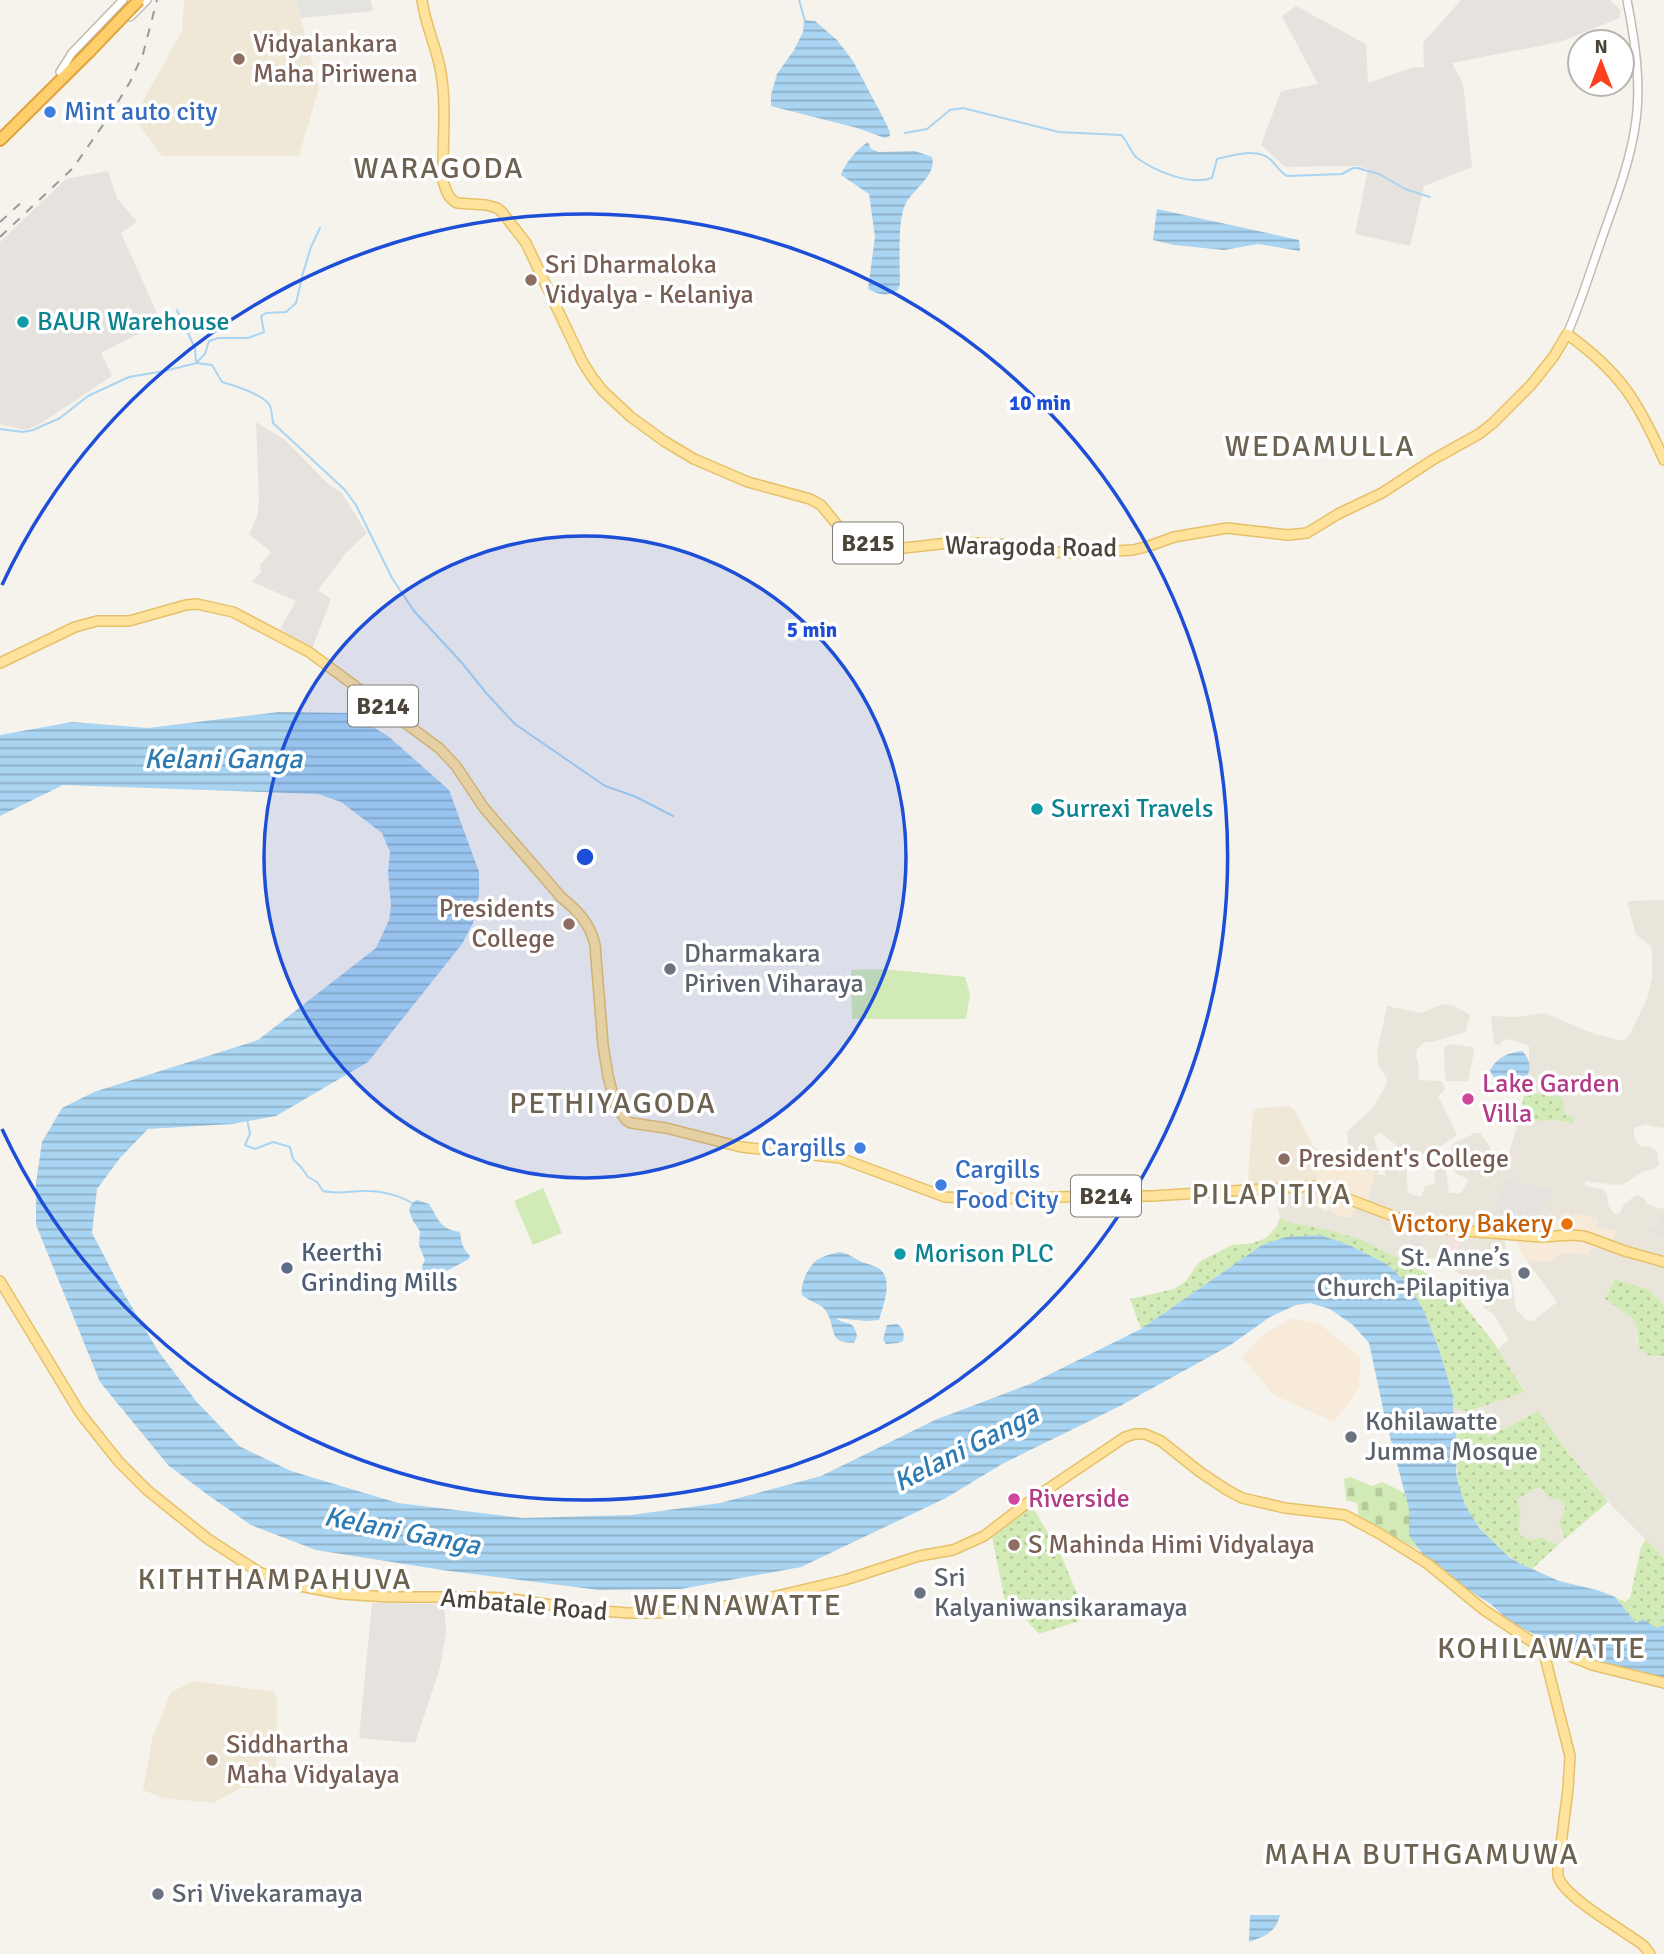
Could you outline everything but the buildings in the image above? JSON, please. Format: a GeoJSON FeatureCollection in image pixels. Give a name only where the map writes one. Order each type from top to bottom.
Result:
{"type":"FeatureCollection","features":[{"type":"Feature","properties":{"kind":"highway"},"geometry":{"type":"LineString","coordinates":[[0,140],[130,0]]}},
{"type":"Feature","properties":{"kind":"highway"},"geometry":{"type":"LineString","coordinates":[[86,50],[139,0]]}},
{"type":"Feature","properties":{"kind":"highway"},"geometry":{"type":"LineString","coordinates":[[0,131],[63,74]]}},
{"type":"Feature","properties":{"kind":"main road","name":"Waragoda Road"},"geometry":{"type":"LineString","coordinates":[[422,0],[438,53],[442,77],[443,181],[446,191],[453,202],[497,208],[526,243],[582,361],[603,391],[631,417],[694,460],[748,482],[810,499],[821,505],[843,532],[877,546],[895,549],[958,542],[1081,553],[1133,550],[1174,537],[1227,528],[1288,535],[1307,533],[1338,514],[1382,493],[1434,458],[1479,434],[1531,385],[1567,334]]}},
{"type":"Feature","properties":{"kind":"main road"},"geometry":{"type":"LineString","coordinates":[[1567,334],[1611,370],[1629,393],[1649,426],[1664,460]]}},
{"type":"Feature","properties":{"kind":"main road","name":"B214"},"geometry":{"type":"LineString","coordinates":[[0,663],[75,627],[97,621],[129,621],[197,604],[233,611],[320,660],[439,748],[456,766],[484,808],[587,923],[594,945],[604,1054],[611,1092],[616,1106],[631,1123],[741,1147],[840,1158],[945,1197],[991,1199],[1152,1196],[1314,1186],[1382,1213],[1426,1226],[1527,1236],[1584,1236],[1664,1262]]}},
{"type":"Feature","properties":{"kind":"main road","name":"Ambatale Road"},"geometry":{"type":"LineString","coordinates":[[0,1281],[80,1413],[134,1478],[208,1539],[241,1561],[272,1578],[305,1588],[365,1596],[506,1598],[628,1613],[732,1606],[845,1580],[919,1556],[953,1550],[987,1534],[1030,1501],[1125,1437],[1145,1434],[1161,1441],[1200,1472],[1242,1498],[1285,1508],[1345,1515],[1362,1523],[1428,1564],[1484,1610],[1543,1649],[1592,1665],[1664,1683]]}},
{"type":"Feature","properties":{"kind":"main road"},"geometry":{"type":"LineString","coordinates":[[1543,1649],[1570,1756],[1558,1877],[1574,1896],[1643,1945],[1650,1954]]}},
{"type":"Feature","properties":{"kind":"street"},"geometry":{"type":"LineString","coordinates":[[63,74],[72,53],[123,0]]}},
{"type":"Feature","properties":{"kind":"street"},"geometry":{"type":"LineString","coordinates":[[63,74],[85,63],[147,0]]}},
{"type":"Feature","properties":{"kind":"street"},"geometry":{"type":"LineString","coordinates":[[1567,334],[1618,191],[1636,126],[1635,41],[1627,0]]}},
{"type":"Feature","properties":{"kind":"street"},"geometry":{"type":"LineString","coordinates":[[116,7],[128,18]]}},
{"type":"Feature","properties":{"kind":"shaded area","name":"Vidyalankara Maha Piriwena"},"geometry":{"type":"Polygon","coordinates":[[[184,0],[296,0],[319,88],[299,156],[163,156],[159,153],[135,119],[135,115],[182,31],[184,0]]]}},
{"type":"Feature","properties":{"kind":"shaded area"},"geometry":{"type":"Polygon","coordinates":[[[296,0],[371,0],[373,11],[301,18],[296,0]]]}},
{"type":"Feature","properties":{"kind":"shaded area"},"geometry":{"type":"Polygon","coordinates":[[[1461,0],[1610,0],[1621,10],[1619,18],[1594,28],[1566,28],[1566,40],[1560,42],[1452,63],[1463,84],[1472,167],[1424,186],[1410,246],[1355,234],[1368,169],[1357,166],[1286,167],[1261,145],[1281,91],[1318,84],[1282,16],[1296,6],[1366,44],[1368,83],[1411,68],[1424,67],[1423,43],[1461,0]]]}},
{"type":"Feature","properties":{"kind":"shaded area"},"geometry":{"type":"Polygon","coordinates":[[[108,171],[117,198],[137,222],[121,233],[161,322],[101,353],[112,376],[38,425],[25,430],[0,424],[0,242],[66,179],[108,171]]]}},
{"type":"Feature","properties":{"kind":"shaded area"},"geometry":{"type":"Polygon","coordinates":[[[256,422],[285,440],[329,485],[341,492],[367,533],[346,553],[318,590],[331,599],[312,649],[280,629],[296,601],[252,582],[261,572],[260,565],[271,552],[249,534],[257,517],[259,501],[256,422]]]}},
{"type":"Feature","properties":{"kind":"shaded area"},"geometry":{"type":"Polygon","coordinates":[[[1664,900],[1664,1128],[1646,1124],[1634,1128],[1638,1144],[1653,1148],[1657,1152],[1659,1165],[1624,1184],[1585,1181],[1585,1186],[1603,1189],[1614,1213],[1619,1214],[1625,1203],[1637,1195],[1645,1199],[1646,1203],[1660,1209],[1663,1207],[1663,1213],[1653,1226],[1654,1233],[1664,1238],[1664,1305],[1649,1290],[1615,1279],[1605,1299],[1632,1318],[1636,1325],[1637,1344],[1657,1357],[1664,1356],[1664,1558],[1594,1486],[1538,1411],[1487,1437],[1454,1424],[1454,1407],[1467,1412],[1525,1391],[1498,1349],[1508,1338],[1494,1315],[1483,1307],[1490,1281],[1478,1285],[1455,1271],[1453,1261],[1439,1258],[1424,1257],[1418,1268],[1426,1227],[1414,1224],[1403,1260],[1346,1235],[1280,1218],[1276,1188],[1307,1186],[1309,1202],[1326,1211],[1357,1203],[1374,1172],[1354,1171],[1350,1168],[1347,1132],[1373,1107],[1387,1084],[1378,1065],[1377,1052],[1387,1006],[1421,1013],[1443,1004],[1455,1006],[1470,1015],[1466,1032],[1424,1042],[1417,1049],[1416,1057],[1419,1065],[1418,1080],[1442,1081],[1445,1090],[1438,1096],[1457,1135],[1433,1151],[1412,1155],[1380,1132],[1374,1137],[1379,1156],[1378,1175],[1385,1175],[1389,1161],[1406,1163],[1408,1193],[1421,1197],[1425,1186],[1435,1184],[1434,1162],[1445,1160],[1449,1193],[1461,1193],[1468,1182],[1455,1173],[1451,1147],[1453,1144],[1480,1133],[1490,1147],[1490,1156],[1501,1160],[1509,1154],[1518,1122],[1554,1120],[1568,1123],[1563,1113],[1561,1097],[1525,1092],[1522,1085],[1529,1075],[1529,1046],[1509,1039],[1494,1045],[1491,1016],[1514,1017],[1545,1013],[1594,1034],[1624,1041],[1647,999],[1652,978],[1651,946],[1636,935],[1627,901],[1664,900]],[[1552,1191],[1503,1234],[1516,1309],[1526,1320],[1533,1321],[1557,1302],[1527,1261],[1551,1261],[1564,1252],[1588,1254],[1616,1231],[1597,1227],[1598,1220],[1576,1213],[1574,1219],[1571,1214],[1560,1220],[1536,1217],[1552,1191]]]}},
{"type":"Feature","properties":{"kind":"shaded area"},"geometry":{"type":"Polygon","coordinates":[[[1449,1044],[1473,1047],[1468,1081],[1445,1081],[1444,1048],[1449,1044]]]}},
{"type":"Feature","properties":{"kind":"shaded area","name":"President's College"},"geometry":{"type":"Polygon","coordinates":[[[1288,1106],[1294,1109],[1313,1146],[1317,1148],[1318,1187],[1247,1191],[1253,1112],[1258,1108],[1288,1106]]]}},
{"type":"Feature","properties":{"kind":"shaded area"},"geometry":{"type":"Polygon","coordinates":[[[1341,1159],[1350,1161],[1350,1168],[1354,1171],[1375,1172],[1366,1207],[1357,1203],[1352,1217],[1341,1217],[1309,1200],[1307,1186],[1318,1187],[1318,1170],[1329,1169],[1341,1159]]]}},
{"type":"Feature","properties":{"kind":"shaded area"},"geometry":{"type":"Polygon","coordinates":[[[1504,1182],[1553,1191],[1536,1217],[1532,1218],[1527,1236],[1486,1233],[1504,1182]]]}},
{"type":"Feature","properties":{"kind":"shaded area"},"geometry":{"type":"Polygon","coordinates":[[[1664,1207],[1664,1238],[1651,1230],[1664,1207]]]}},
{"type":"Feature","properties":{"kind":"shaded area"},"geometry":{"type":"Polygon","coordinates":[[[1563,1213],[1569,1213],[1574,1218],[1575,1213],[1598,1220],[1597,1227],[1616,1231],[1612,1246],[1601,1242],[1597,1248],[1590,1250],[1588,1255],[1564,1252],[1551,1261],[1527,1261],[1517,1245],[1515,1235],[1541,1237],[1547,1219],[1560,1220],[1563,1213]]]}},
{"type":"Feature","properties":{"kind":"shaded area"},"geometry":{"type":"Polygon","coordinates":[[[1414,1224],[1426,1226],[1418,1268],[1403,1260],[1414,1224]]]}},
{"type":"Feature","properties":{"kind":"shaded area"},"geometry":{"type":"Polygon","coordinates":[[[1453,1230],[1462,1231],[1457,1257],[1448,1257],[1447,1254],[1453,1230]]]}},
{"type":"Feature","properties":{"kind":"shaded area"},"geometry":{"type":"Polygon","coordinates":[[[1292,1318],[1321,1325],[1360,1357],[1359,1388],[1334,1422],[1274,1395],[1242,1357],[1267,1332],[1292,1318]]]}},
{"type":"Feature","properties":{"kind":"shaded area"},"geometry":{"type":"Polygon","coordinates":[[[1539,1487],[1550,1498],[1558,1499],[1565,1506],[1561,1528],[1565,1539],[1558,1545],[1541,1537],[1532,1540],[1522,1537],[1518,1527],[1516,1500],[1539,1487]]]}},
{"type":"Feature","properties":{"kind":"shaded area"},"geometry":{"type":"Polygon","coordinates":[[[372,1603],[444,1604],[446,1632],[440,1668],[415,1743],[359,1738],[372,1603]]]}},
{"type":"Feature","properties":{"kind":"shaded area","name":"Siddhartha Maha Vidyalaya"},"geometry":{"type":"Polygon","coordinates":[[[194,1681],[274,1692],[277,1700],[276,1785],[241,1788],[213,1803],[163,1798],[143,1790],[153,1736],[171,1692],[194,1681]]]}},
{"type":"Feature","properties":{"kind":"green space"},"geometry":{"type":"Polygon","coordinates":[[[884,969],[965,977],[970,994],[966,1019],[852,1019],[851,970],[884,969]]]}},
{"type":"Feature","properties":{"kind":"green space"},"geometry":{"type":"Polygon","coordinates":[[[1525,1092],[1561,1097],[1564,1113],[1574,1118],[1572,1123],[1554,1120],[1518,1122],[1525,1092]]]}},
{"type":"Feature","properties":{"kind":"green space"},"geometry":{"type":"Polygon","coordinates":[[[543,1188],[562,1233],[533,1245],[514,1201],[543,1188]]]}},
{"type":"Feature","properties":{"kind":"green space"},"geometry":{"type":"Polygon","coordinates":[[[1280,1218],[1359,1239],[1418,1268],[1453,1291],[1494,1343],[1525,1392],[1466,1412],[1454,1407],[1439,1349],[1424,1311],[1387,1264],[1347,1244],[1320,1235],[1262,1245],[1141,1329],[1130,1299],[1174,1289],[1186,1281],[1199,1262],[1232,1245],[1253,1243],[1266,1238],[1277,1226],[1280,1218]]]}},
{"type":"Feature","properties":{"kind":"green space"},"geometry":{"type":"Polygon","coordinates":[[[1615,1279],[1649,1290],[1664,1305],[1664,1356],[1650,1356],[1639,1348],[1636,1325],[1632,1318],[1605,1299],[1615,1279]]]}},
{"type":"Feature","properties":{"kind":"green space"},"geometry":{"type":"Polygon","coordinates":[[[1538,1411],[1608,1502],[1565,1539],[1559,1522],[1565,1506],[1558,1499],[1550,1498],[1539,1487],[1516,1500],[1521,1511],[1518,1527],[1522,1537],[1532,1540],[1541,1537],[1558,1545],[1532,1569],[1493,1543],[1472,1517],[1459,1488],[1454,1424],[1469,1432],[1480,1428],[1488,1437],[1538,1411]]]}},
{"type":"Feature","properties":{"kind":"green space"},"geometry":{"type":"Polygon","coordinates":[[[1350,1477],[1372,1486],[1383,1482],[1404,1493],[1410,1508],[1411,1534],[1419,1550],[1359,1517],[1357,1503],[1346,1500],[1344,1479],[1350,1477]]]}},
{"type":"Feature","properties":{"kind":"green space"},"geometry":{"type":"Polygon","coordinates":[[[1032,1506],[1060,1553],[1079,1598],[1079,1621],[1039,1634],[1015,1608],[1007,1611],[992,1537],[1032,1506]]]}},
{"type":"Feature","properties":{"kind":"green space"},"geometry":{"type":"Polygon","coordinates":[[[1646,1540],[1664,1558],[1664,1625],[1656,1627],[1641,1625],[1635,1621],[1615,1597],[1626,1602],[1630,1598],[1641,1547],[1646,1540]]]}},
{"type":"Feature","properties":{"kind":"water"},"geometry":{"type":"Polygon","coordinates":[[[804,20],[815,21],[837,40],[853,61],[886,123],[890,136],[885,138],[771,106],[777,74],[803,32],[804,20]]]}},
{"type":"Feature","properties":{"kind":"water"},"geometry":{"type":"Polygon","coordinates":[[[868,142],[871,149],[879,152],[915,151],[932,157],[933,164],[928,176],[903,210],[900,284],[898,290],[886,294],[868,289],[875,237],[869,194],[841,175],[852,157],[868,142]]]}},
{"type":"Feature","properties":{"kind":"water"},"geometry":{"type":"Polygon","coordinates":[[[1157,209],[1299,240],[1300,251],[1258,244],[1224,250],[1153,240],[1157,209]]]}},
{"type":"Feature","properties":{"kind":"water","name":"Kelani Ganga"},"geometry":{"type":"Polygon","coordinates":[[[279,712],[350,713],[388,736],[449,790],[479,872],[479,895],[473,923],[462,944],[368,1062],[276,1116],[232,1124],[148,1129],[120,1158],[97,1189],[92,1233],[123,1292],[158,1351],[196,1401],[239,1446],[291,1471],[398,1503],[523,1518],[631,1515],[720,1503],[821,1476],[935,1420],[1030,1384],[1141,1329],[1262,1245],[1286,1237],[1320,1235],[1347,1244],[1387,1264],[1407,1283],[1424,1311],[1453,1396],[1458,1445],[1458,1483],[1465,1505],[1480,1529],[1509,1557],[1521,1564],[1559,1581],[1615,1597],[1636,1623],[1643,1619],[1656,1628],[1664,1625],[1664,1678],[1592,1661],[1511,1623],[1492,1605],[1426,1559],[1409,1535],[1409,1509],[1369,1343],[1353,1325],[1330,1309],[1310,1303],[1296,1305],[1270,1317],[1229,1346],[1120,1406],[1002,1464],[946,1498],[801,1567],[681,1589],[599,1590],[442,1570],[316,1550],[251,1525],[168,1465],[100,1382],[36,1225],[36,1183],[42,1142],[62,1108],[94,1092],[258,1040],[376,948],[389,920],[390,852],[382,833],[341,802],[318,794],[63,785],[0,816],[0,735],[72,722],[148,728],[279,712]]]}},
{"type":"Feature","properties":{"kind":"water"},"geometry":{"type":"Polygon","coordinates":[[[1522,1051],[1528,1060],[1529,1070],[1522,1084],[1517,1087],[1494,1078],[1490,1070],[1496,1062],[1507,1054],[1522,1051]]]}},
{"type":"Feature","properties":{"kind":"water"},"geometry":{"type":"Polygon","coordinates":[[[417,1200],[429,1204],[444,1226],[460,1232],[469,1259],[439,1275],[429,1276],[423,1271],[425,1260],[419,1245],[420,1231],[409,1210],[417,1200]]]}},
{"type":"Feature","properties":{"kind":"water"},"geometry":{"type":"Polygon","coordinates":[[[839,1252],[879,1268],[885,1275],[887,1287],[879,1320],[836,1318],[854,1327],[857,1336],[854,1343],[836,1338],[826,1311],[802,1295],[803,1281],[814,1263],[822,1257],[839,1252]]]}},
{"type":"Feature","properties":{"kind":"water"},"geometry":{"type":"Polygon","coordinates":[[[897,1324],[903,1331],[903,1341],[886,1344],[883,1339],[887,1325],[897,1324]]]}},
{"type":"Feature","properties":{"kind":"water"},"geometry":{"type":"Polygon","coordinates":[[[1250,1915],[1280,1915],[1276,1926],[1269,1933],[1249,1942],[1250,1915]]]}},
{"type":"Feature","properties":{"kind":"waterway"},"geometry":{"type":"LineString","coordinates":[[799,0],[805,21]]}},
{"type":"Feature","properties":{"kind":"waterway"},"geometry":{"type":"LineString","coordinates":[[905,133],[927,129],[950,110],[963,108],[1059,132],[1121,135],[1137,158],[1153,168],[1183,179],[1212,178],[1217,159],[1253,153],[1266,156],[1287,176],[1342,174],[1357,168],[1379,174],[1405,189],[1430,197]]}},
{"type":"Feature","properties":{"kind":"waterway"},"geometry":{"type":"LineString","coordinates":[[197,362],[205,354],[209,341],[218,338],[248,338],[264,332],[261,316],[266,313],[286,312],[296,303],[311,247],[320,228]]}},
{"type":"Feature","properties":{"kind":"waterway"},"geometry":{"type":"LineString","coordinates":[[177,310],[195,348],[196,362]]}},
{"type":"Feature","properties":{"kind":"waterway"},"geometry":{"type":"LineString","coordinates":[[0,429],[23,432],[33,430],[60,418],[88,396],[129,377],[197,363],[212,365],[222,382],[248,391],[267,402],[271,408],[273,423],[345,490],[356,505],[392,578],[414,611],[515,724],[605,786],[634,796],[673,816]]}},
{"type":"Feature","properties":{"kind":"waterway"},"geometry":{"type":"LineString","coordinates":[[247,1119],[250,1134],[245,1145],[255,1149],[273,1142],[290,1147],[293,1159],[323,1191],[379,1192],[412,1203]]}},
{"type":"Feature","properties":{"kind":"railway"},"geometry":{"type":"LineString","coordinates":[[0,237],[73,168],[110,115],[143,54],[157,0]]}},
{"type":"Feature","properties":{"kind":"railway"},"geometry":{"type":"LineString","coordinates":[[0,222],[26,198]]}},
{"type":"Feature","properties":{"kind":"place","name":"Vidyalankara Maha Piriwena"},"geometry":{"type":"Point","coordinates":[239,59]}},
{"type":"Feature","properties":{"kind":"place","name":"Mint auto city"},"geometry":{"type":"Point","coordinates":[50,112]}},
{"type":"Feature","properties":{"kind":"place","name":"Sri Dharmaloka Vidyalya - Kelaniya"},"geometry":{"type":"Point","coordinates":[531,280]}},
{"type":"Feature","properties":{"kind":"place","name":"BAUR Warehouse"},"geometry":{"type":"Point","coordinates":[23,322]}},
{"type":"Feature","properties":{"kind":"place","name":"Surrexi Travels"},"geometry":{"type":"Point","coordinates":[1037,809]}},
{"type":"Feature","properties":{"kind":"place","name":"Presidents College"},"geometry":{"type":"Point","coordinates":[569,924]}},
{"type":"Feature","properties":{"kind":"place","name":"Dharmakara Piriven Viharaya"},"geometry":{"type":"Point","coordinates":[670,969]}},
{"type":"Feature","properties":{"kind":"place","name":"Lake Garden Villa"},"geometry":{"type":"Point","coordinates":[1468,1099]}},
{"type":"Feature","properties":{"kind":"place","name":"Cargills"},"geometry":{"type":"Point","coordinates":[860,1148]}},
{"type":"Feature","properties":{"kind":"place","name":"President's College"},"geometry":{"type":"Point","coordinates":[1284,1159]}},
{"type":"Feature","properties":{"kind":"place","name":"Cargills Food City"},"geometry":{"type":"Point","coordinates":[941,1185]}},
{"type":"Feature","properties":{"kind":"place","name":"Victory Bakery"},"geometry":{"type":"Point","coordinates":[1567,1224]}},
{"type":"Feature","properties":{"kind":"place","name":"Morison PLC"},"geometry":{"type":"Point","coordinates":[900,1254]}},
{"type":"Feature","properties":{"kind":"place","name":"Keerthi Grinding Mills"},"geometry":{"type":"Point","coordinates":[287,1268]}},
{"type":"Feature","properties":{"kind":"place","name":"St. Anne’s Church-Pilapitiya"},"geometry":{"type":"Point","coordinates":[1524,1273]}},
{"type":"Feature","properties":{"kind":"place","name":"Kohilawatte Jumma Mosque"},"geometry":{"type":"Point","coordinates":[1351,1437]}},
{"type":"Feature","properties":{"kind":"place","name":"Riverside"},"geometry":{"type":"Point","coordinates":[1014,1499]}},
{"type":"Feature","properties":{"kind":"place","name":"S Mahinda Himi Vidyalaya"},"geometry":{"type":"Point","coordinates":[1014,1545]}},
{"type":"Feature","properties":{"kind":"place","name":"Sri Kalyaniwansikaramaya"},"geometry":{"type":"Point","coordinates":[920,1593]}},
{"type":"Feature","properties":{"kind":"place","name":"Siddhartha Maha Vidyalaya"},"geometry":{"type":"Point","coordinates":[212,1760]}},
{"type":"Feature","properties":{"kind":"place","name":"Sri Vivekaramaya"},"geometry":{"type":"Point","coordinates":[158,1894]}},
{"type":"Feature","properties":{"kind":"district","name":"WARAGODA"},"geometry":{"type":"Point","coordinates":[439,168]}},
{"type":"Feature","properties":{"kind":"district","name":"WEDAMULLA"},"geometry":{"type":"Point","coordinates":[1320,446]}},
{"type":"Feature","properties":{"kind":"district","name":"PETHIYAGODA"},"geometry":{"type":"Point","coordinates":[613,1103]}},
{"type":"Feature","properties":{"kind":"district","name":"PILAPITIYA"},"geometry":{"type":"Point","coordinates":[1272,1194]}},
{"type":"Feature","properties":{"kind":"district","name":"KITHTHAMPAHUVA"},"geometry":{"type":"Point","coordinates":[275,1579]}},
{"type":"Feature","properties":{"kind":"district","name":"WENNAWATTE"},"geometry":{"type":"Point","coordinates":[738,1605]}},
{"type":"Feature","properties":{"kind":"district","name":"KOHILAWATTE"},"geometry":{"type":"Point","coordinates":[1542,1648]}},
{"type":"Feature","properties":{"kind":"district","name":"MAHA BUTHGAMUWA"},"geometry":{"type":"Point","coordinates":[1422,1854]}}]}
